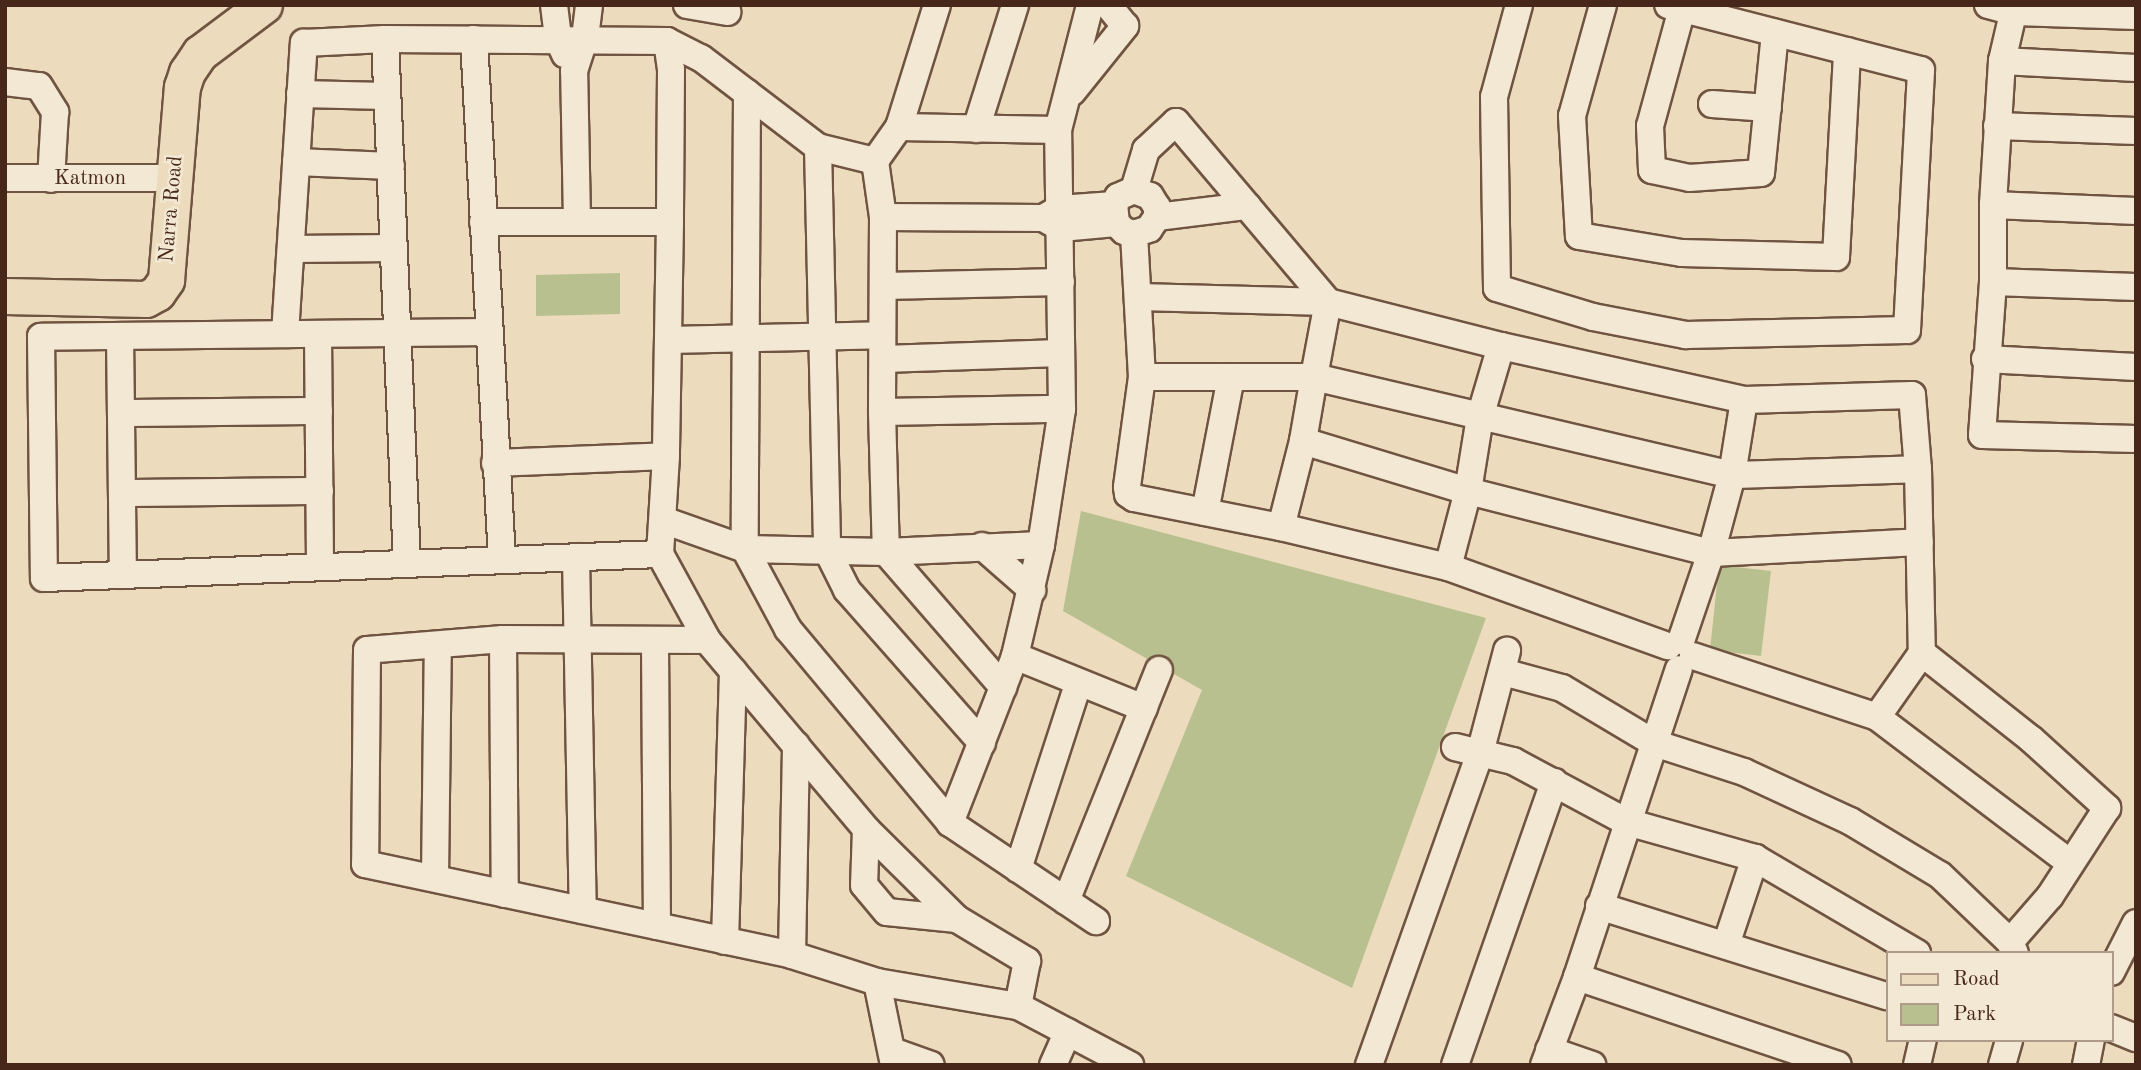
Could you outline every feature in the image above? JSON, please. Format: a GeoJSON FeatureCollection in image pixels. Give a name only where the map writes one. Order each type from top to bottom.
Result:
{"type":"FeatureCollection","features":[{"type":"Feature","properties":{"kind":"main road","name":"Narra Road"},"geometry":{"type":"LineString","coordinates":[[5,296],[146,299],[157,293],[166,280],[182,88],[187,72],[200,53],[264,5]]}},
{"type":"Feature","properties":{"kind":"street"},"geometry":{"type":"LineString","coordinates":[[554,5],[558,39],[574,71]]}},
{"type":"Feature","properties":{"kind":"street"},"geometry":{"type":"LineString","coordinates":[[577,221],[574,71],[585,38],[589,5]]}},
{"type":"Feature","properties":{"kind":"street"},"geometry":{"type":"LineString","coordinates":[[687,5],[727,12]]}},
{"type":"Feature","properties":{"kind":"street"},"geometry":{"type":"LineString","coordinates":[[937,5],[899,127],[875,161],[883,217],[882,412],[886,552],[1003,687]]}},
{"type":"Feature","properties":{"kind":"street"},"geometry":{"type":"LineString","coordinates":[[976,129],[1015,5]]}},
{"type":"Feature","properties":{"kind":"street"},"geometry":{"type":"LineString","coordinates":[[950,823],[1015,656],[1041,545],[1062,409],[1061,282],[1054,218],[1058,130],[1090,5]]}},
{"type":"Feature","properties":{"kind":"street"},"geometry":{"type":"LineString","coordinates":[[1066,99],[1125,26],[1108,5]]}},
{"type":"Feature","properties":{"kind":"street"},"geometry":{"type":"LineString","coordinates":[[1519,5],[1494,97],[1497,288],[1593,317],[1686,335],[1907,330],[1921,70],[1675,7],[1650,125],[1652,170],[1689,178],[1761,173],[1775,33]]}},
{"type":"Feature","properties":{"kind":"street"},"geometry":{"type":"LineString","coordinates":[[1603,5],[1572,116],[1579,236],[1682,253],[1836,257],[1847,51]]}},
{"type":"Feature","properties":{"kind":"street"},"geometry":{"type":"LineString","coordinates":[[1988,5],[2015,9],[2105,10],[2136,16]]}},
{"type":"Feature","properties":{"kind":"street"},"geometry":{"type":"LineString","coordinates":[[2015,9],[2002,61],[1993,205],[1993,282],[1985,359],[1982,435],[2136,439]]}},
{"type":"Feature","properties":{"kind":"street"},"geometry":{"type":"LineString","coordinates":[[474,38],[502,560]]}},
{"type":"Feature","properties":{"kind":"street"},"geometry":{"type":"LineString","coordinates":[[285,334],[304,43],[474,38],[667,41],[701,58],[818,147],[875,161]]}},
{"type":"Feature","properties":{"kind":"street"},"geometry":{"type":"LineString","coordinates":[[385,39],[407,564]]}},
{"type":"Feature","properties":{"kind":"street"},"geometry":{"type":"LineString","coordinates":[[667,41],[671,70],[670,222],[666,456],[660,554],[707,640],[866,829],[957,919],[1027,961],[1018,1006]]}},
{"type":"Feature","properties":{"kind":"street"},"geometry":{"type":"LineString","coordinates":[[2002,61],[2136,68]]}},
{"type":"Feature","properties":{"kind":"street"},"geometry":{"type":"LineString","coordinates":[[5,82],[39,86],[55,112],[51,179]]}},
{"type":"Feature","properties":{"kind":"street"},"geometry":{"type":"LineString","coordinates":[[747,93],[745,549],[788,629],[950,823],[1096,921]]}},
{"type":"Feature","properties":{"kind":"street"},"geometry":{"type":"LineString","coordinates":[[300,94],[386,96]]}},
{"type":"Feature","properties":{"kind":"street"},"geometry":{"type":"LineString","coordinates":[[1712,104],[1768,108]]}},
{"type":"Feature","properties":{"kind":"street"},"geometry":{"type":"LineString","coordinates":[[1328,302],[1176,122],[1146,150],[1124,213],[1139,297],[1142,377],[1128,495],[1281,527],[1448,567],[1680,653],[1877,717],[2070,863]]}},
{"type":"Feature","properties":{"kind":"street"},"geometry":{"type":"LineString","coordinates":[[1997,126],[2136,131]]}},
{"type":"Feature","properties":{"kind":"street"},"geometry":{"type":"LineString","coordinates":[[899,127],[1058,130]]}},
{"type":"Feature","properties":{"kind":"street"},"geometry":{"type":"LineString","coordinates":[[818,147],[820,335],[827,550],[847,590],[982,743]]}},
{"type":"Feature","properties":{"kind":"street"},"geometry":{"type":"LineString","coordinates":[[296,162],[391,166]]}},
{"type":"Feature","properties":{"kind":"street","name":"Katmon"},"geometry":{"type":"LineString","coordinates":[[5,178],[175,178]]}},
{"type":"Feature","properties":{"kind":"street"},"geometry":{"type":"LineString","coordinates":[[883,217],[1054,218],[1124,213],[1150,196],[1157,207],[1157,217],[1149,229],[1124,213]]}},
{"type":"Feature","properties":{"kind":"street"},"geometry":{"type":"LineString","coordinates":[[1993,205],[2136,211]]}},
{"type":"Feature","properties":{"kind":"street"},"geometry":{"type":"LineString","coordinates":[[1157,217],[1247,206]]}},
{"type":"Feature","properties":{"kind":"street"},"geometry":{"type":"LineString","coordinates":[[484,222],[670,222]]}},
{"type":"Feature","properties":{"kind":"street"},"geometry":{"type":"LineString","coordinates":[[290,249],[394,248]]}},
{"type":"Feature","properties":{"kind":"street"},"geometry":{"type":"LineString","coordinates":[[884,286],[1061,282]]}},
{"type":"Feature","properties":{"kind":"street"},"geometry":{"type":"LineString","coordinates":[[1993,282],[2136,288]]}},
{"type":"Feature","properties":{"kind":"street"},"geometry":{"type":"LineString","coordinates":[[1139,297],[1328,302],[1501,346],[1744,400],[1912,395],[1918,468],[1922,653],[1877,717]]}},
{"type":"Feature","properties":{"kind":"street"},"geometry":{"type":"LineString","coordinates":[[1281,527],[1303,441],[1328,302]]}},
{"type":"Feature","properties":{"kind":"street"},"geometry":{"type":"LineString","coordinates":[[489,332],[41,337],[44,578],[660,554]]}},
{"type":"Feature","properties":{"kind":"street"},"geometry":{"type":"LineString","coordinates":[[318,334],[320,567]]}},
{"type":"Feature","properties":{"kind":"street"},"geometry":{"type":"LineString","coordinates":[[668,340],[820,335],[883,347],[1061,353]]}},
{"type":"Feature","properties":{"kind":"street"},"geometry":{"type":"LineString","coordinates":[[120,336],[123,575]]}},
{"type":"Feature","properties":{"kind":"street"},"geometry":{"type":"LineString","coordinates":[[1448,567],[1468,491],[1480,418],[1501,346]]}},
{"type":"Feature","properties":{"kind":"street"},"geometry":{"type":"LineString","coordinates":[[1985,359],[2136,367]]}},
{"type":"Feature","properties":{"kind":"street"},"geometry":{"type":"LineString","coordinates":[[1142,377],[1314,377],[1732,475],[1918,468]]}},
{"type":"Feature","properties":{"kind":"street"},"geometry":{"type":"LineString","coordinates":[[1205,512],[1231,377]]}},
{"type":"Feature","properties":{"kind":"street"},"geometry":{"type":"LineString","coordinates":[[1591,1065],[1546,1058],[1577,977],[1654,743],[1732,475],[1744,400]]}},
{"type":"Feature","properties":{"kind":"street"},"geometry":{"type":"LineString","coordinates":[[882,412],[1062,409]]}},
{"type":"Feature","properties":{"kind":"street"},"geometry":{"type":"LineString","coordinates":[[121,413],[319,411]]}},
{"type":"Feature","properties":{"kind":"street"},"geometry":{"type":"LineString","coordinates":[[1303,441],[1468,491],[1711,553],[1920,542]]}},
{"type":"Feature","properties":{"kind":"street"},"geometry":{"type":"LineString","coordinates":[[495,463],[666,456]]}},
{"type":"Feature","properties":{"kind":"street"},"geometry":{"type":"LineString","coordinates":[[122,494],[320,491]]}},
{"type":"Feature","properties":{"kind":"street"},"geometry":{"type":"LineString","coordinates":[[663,520],[745,549],[886,552],[1041,545]]}},
{"type":"Feature","properties":{"kind":"street"},"geometry":{"type":"LineString","coordinates":[[982,547],[1032,590]]}},
{"type":"Feature","properties":{"kind":"street"},"geometry":{"type":"LineString","coordinates":[[576,557],[583,910]]}},
{"type":"Feature","properties":{"kind":"street"},"geometry":{"type":"LineString","coordinates":[[707,640],[655,642],[577,638],[503,639],[367,650],[365,864],[792,955],[877,982],[1018,1006],[1130,1065]]}},
{"type":"Feature","properties":{"kind":"street"},"geometry":{"type":"LineString","coordinates":[[503,639],[505,894]]}},
{"type":"Feature","properties":{"kind":"street"},"geometry":{"type":"LineString","coordinates":[[655,642],[657,926]]}},
{"type":"Feature","properties":{"kind":"street"},"geometry":{"type":"LineString","coordinates":[[435,878],[438,646]]}},
{"type":"Feature","properties":{"kind":"street"},"geometry":{"type":"LineString","coordinates":[[1369,1065],[1467,750],[1505,662],[1562,688],[1654,743],[1744,772],[1850,821],[1940,875],[2012,947],[2050,896],[2107,808],[2031,739],[1922,653]]}},
{"type":"Feature","properties":{"kind":"street"},"geometry":{"type":"LineString","coordinates":[[1015,656],[1144,708]]}},
{"type":"Feature","properties":{"kind":"street"},"geometry":{"type":"LineString","coordinates":[[1066,901],[1159,670]]}},
{"type":"Feature","properties":{"kind":"street"},"geometry":{"type":"LineString","coordinates":[[725,941],[733,671]]}},
{"type":"Feature","properties":{"kind":"street"},"geometry":{"type":"LineString","coordinates":[[1018,869],[1079,684]]}},
{"type":"Feature","properties":{"kind":"street"},"geometry":{"type":"LineString","coordinates":[[792,955],[796,745]]}},
{"type":"Feature","properties":{"kind":"street"},"geometry":{"type":"LineString","coordinates":[[1467,750],[1513,761],[1627,822],[1755,858],[1914,951]]}},
{"type":"Feature","properties":{"kind":"street"},"geometry":{"type":"LineString","coordinates":[[1455,1065],[1555,782]]}},
{"type":"Feature","properties":{"kind":"street"},"geometry":{"type":"LineString","coordinates":[[866,829],[864,886],[887,912],[957,919]]}},
{"type":"Feature","properties":{"kind":"street"},"geometry":{"type":"LineString","coordinates":[[1727,946],[1755,858]]}},
{"type":"Feature","properties":{"kind":"street"},"geometry":{"type":"LineString","coordinates":[[1599,906],[1885,995]]}},
{"type":"Feature","properties":{"kind":"street"},"geometry":{"type":"LineString","coordinates":[[2113,969],[2133,937]]}},
{"type":"Feature","properties":{"kind":"street"},"geometry":{"type":"LineString","coordinates":[[1577,977],[1838,1065]]}},
{"type":"Feature","properties":{"kind":"street"},"geometry":{"type":"LineString","coordinates":[[877,982],[893,1058],[931,1065]]}},
{"type":"Feature","properties":{"kind":"street"},"geometry":{"type":"LineString","coordinates":[[2113,1029],[2136,1038]]}},
{"type":"Feature","properties":{"kind":"street"},"geometry":{"type":"LineString","coordinates":[[1053,1065],[1068,1032]]}},
{"type":"Feature","properties":{"kind":"street"},"geometry":{"type":"LineString","coordinates":[[1917,1065],[1923,1042]]}},
{"type":"Feature","properties":{"kind":"street"},"geometry":{"type":"LineString","coordinates":[[2002,1065],[2008,1042]]}},
{"type":"Feature","properties":{"kind":"street"},"geometry":{"type":"LineString","coordinates":[[2086,1065],[2091,1042]]}},
{"type":"Feature","properties":{"kind":"green space"},"geometry":{"type":"Polygon","coordinates":[[[620,273],[620,314],[536,316],[536,275],[620,273]]]}},
{"type":"Feature","properties":{"kind":"green space"},"geometry":{"type":"Polygon","coordinates":[[[1081,511],[1486,618],[1352,988],[1126,876],[1202,690],[1063,611],[1081,511]]]}},
{"type":"Feature","properties":{"kind":"green space"},"geometry":{"type":"Polygon","coordinates":[[[1719,565],[1771,571],[1761,656],[1710,650],[1719,565]]]}}]}
